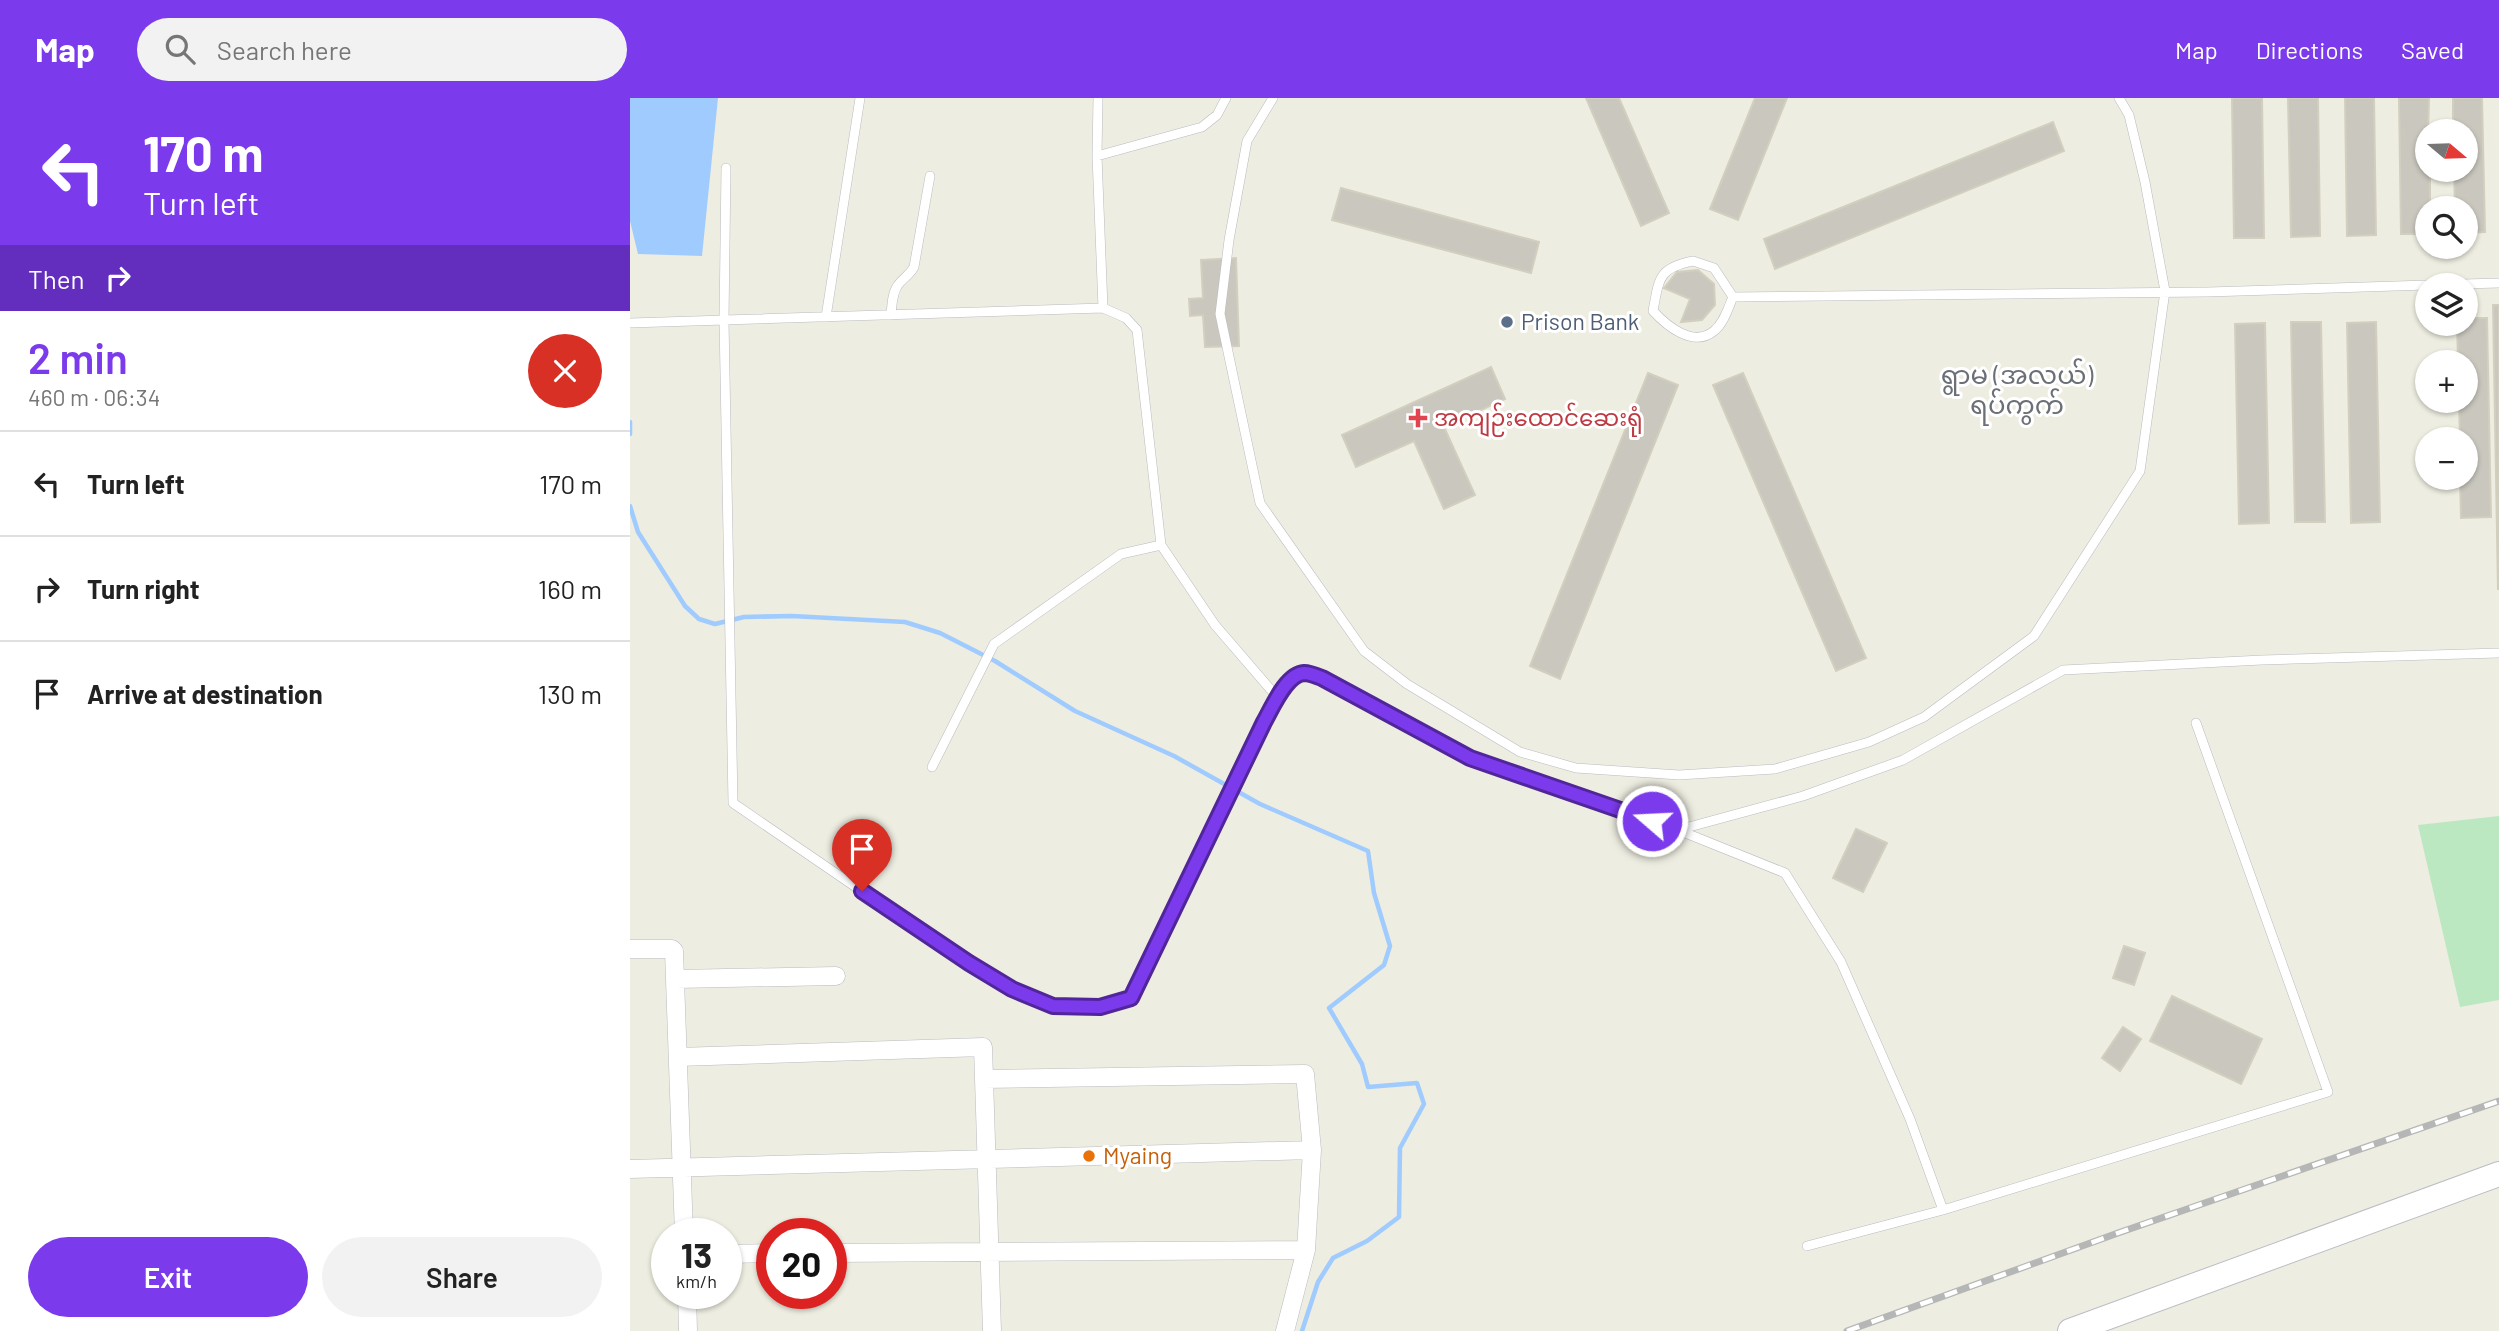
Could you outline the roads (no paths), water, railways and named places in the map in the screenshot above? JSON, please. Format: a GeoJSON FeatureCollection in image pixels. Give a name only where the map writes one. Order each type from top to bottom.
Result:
{"type":"FeatureCollection","features":[{"type":"Feature","properties":{"kind":"main road"},"geometry":{"type":"LineString","coordinates":[[2070,1331],[2499,1174]]}},
{"type":"Feature","properties":{"kind":"street"},"geometry":{"type":"LineString","coordinates":[[630,949],[674,949],[684,1218]]}},
{"type":"Feature","properties":{"kind":"street"},"geometry":{"type":"LineString","coordinates":[[676,979],[836,976]]}},
{"type":"Feature","properties":{"kind":"street"},"geometry":{"type":"LineString","coordinates":[[678,1057],[983,1048],[992,1331]]}},
{"type":"Feature","properties":{"kind":"street"},"geometry":{"type":"LineString","coordinates":[[984,1079],[1305,1074],[1311,1150],[1306,1250],[1285,1331]]}},
{"type":"Feature","properties":{"kind":"street"},"geometry":{"type":"LineString","coordinates":[[630,1169],[1311,1150]]}},
{"type":"Feature","properties":{"kind":"street"},"geometry":{"type":"LineString","coordinates":[[847,1253],[1306,1250]]}},
{"type":"Feature","properties":{"kind":"street"},"geometry":{"type":"LineString","coordinates":[[687,1309],[688,1331]]}},
{"type":"Feature","properties":{"kind":"lane"},"geometry":{"type":"LineString","coordinates":[[826,317],[860,98]]}},
{"type":"Feature","properties":{"kind":"lane"},"geometry":{"type":"LineString","coordinates":[[1098,98],[1097,156],[1103,308]]}},
{"type":"Feature","properties":{"kind":"lane"},"geometry":{"type":"LineString","coordinates":[[1097,156],[1202,127],[1217,115],[1226,98]]}},
{"type":"Feature","properties":{"kind":"lane"},"geometry":{"type":"LineString","coordinates":[[1273,98],[1247,141],[1229,240],[1220,314],[1259,503],[1364,651],[1407,684],[1520,752],[1576,768],[1679,775],[1775,769],[1869,742],[1924,717],[2034,636],[2140,471],[2165,291],[2145,183],[2129,116],[2119,98]]}},
{"type":"Feature","properties":{"kind":"lane"},"geometry":{"type":"LineString","coordinates":[[726,168],[724,320],[733,803],[936,942],[1012,989],[1053,1006],[1100,1007],[1131,998],[1277,697],[1293,676],[1304,673],[1322,678],[1470,758],[1678,830],[1785,873],[1841,962],[1910,1119],[1943,1210]]}},
{"type":"Feature","properties":{"kind":"lane"},"geometry":{"type":"LineString","coordinates":[[891,315],[895,289],[914,267],[930,176]]}},
{"type":"Feature","properties":{"kind":"lane"},"geometry":{"type":"LineString","coordinates":[[1693,261],[1714,268],[1733,297],[1714,332],[1695,338],[1669,327],[1653,311],[1658,281],[1672,265],[1693,261]]}},
{"type":"Feature","properties":{"kind":"lane"},"geometry":{"type":"LineString","coordinates":[[2478,284],[2499,283]]}},
{"type":"Feature","properties":{"kind":"lane"},"geometry":{"type":"LineString","coordinates":[[1733,297],[2208,292],[2415,285]]}},
{"type":"Feature","properties":{"kind":"lane"},"geometry":{"type":"LineString","coordinates":[[630,323],[1103,308],[1126,318],[1137,330],[1161,545],[1215,625],[1277,697]]}},
{"type":"Feature","properties":{"kind":"lane"},"geometry":{"type":"LineString","coordinates":[[932,767],[994,644],[1121,554],[1161,545]]}},
{"type":"Feature","properties":{"kind":"lane"},"geometry":{"type":"LineString","coordinates":[[1678,830],[1803,796],[1903,760],[2063,670],[2499,653]]}},
{"type":"Feature","properties":{"kind":"lane"},"geometry":{"type":"LineString","coordinates":[[1807,1246],[1943,1210],[2329,1092],[2196,723]]}},
{"type":"Feature","properties":{"kind":"water"},"geometry":{"type":"Polygon","coordinates":[[[630,98],[718,98],[702,256],[638,254],[630,221],[630,98]]]}},
{"type":"Feature","properties":{"kind":"waterway"},"geometry":{"type":"LineString","coordinates":[[630,422],[630,434]]}},
{"type":"Feature","properties":{"kind":"waterway"},"geometry":{"type":"LineString","coordinates":[[630,506],[638,532],[685,606],[699,619],[715,624],[744,617],[792,616],[905,622],[940,633],[995,661],[1075,711],[1174,756],[1260,804],[1368,851],[1374,893],[1390,946],[1384,965],[1329,1008],[1362,1064],[1368,1087],[1417,1083],[1424,1104],[1400,1148],[1399,1217],[1367,1241],[1333,1258],[1318,1282],[1302,1331]]}},
{"type":"Feature","properties":{"kind":"railway"},"geometry":{"type":"LineString","coordinates":[[1847,1331],[2118,1233],[2499,1101]]}},
{"type":"Feature","properties":{"kind":"place","name":"Prison Bank"},"geometry":{"type":"Point","coordinates":[1507,322]}},
{"type":"Feature","properties":{"kind":"place","name":"အကျဉ်းထောင်ဆေးရုံ"},"geometry":{"type":"Point","coordinates":[1418,418]}},
{"type":"Feature","properties":{"kind":"place","name":"Myaing"},"geometry":{"type":"Point","coordinates":[1089,1156]}},
{"type":"Feature","properties":{"kind":"district","name":"ရွာမ (အလယ်) ရပ်ကွက်"},"geometry":{"type":"Point","coordinates":[2017,390]}}]}
